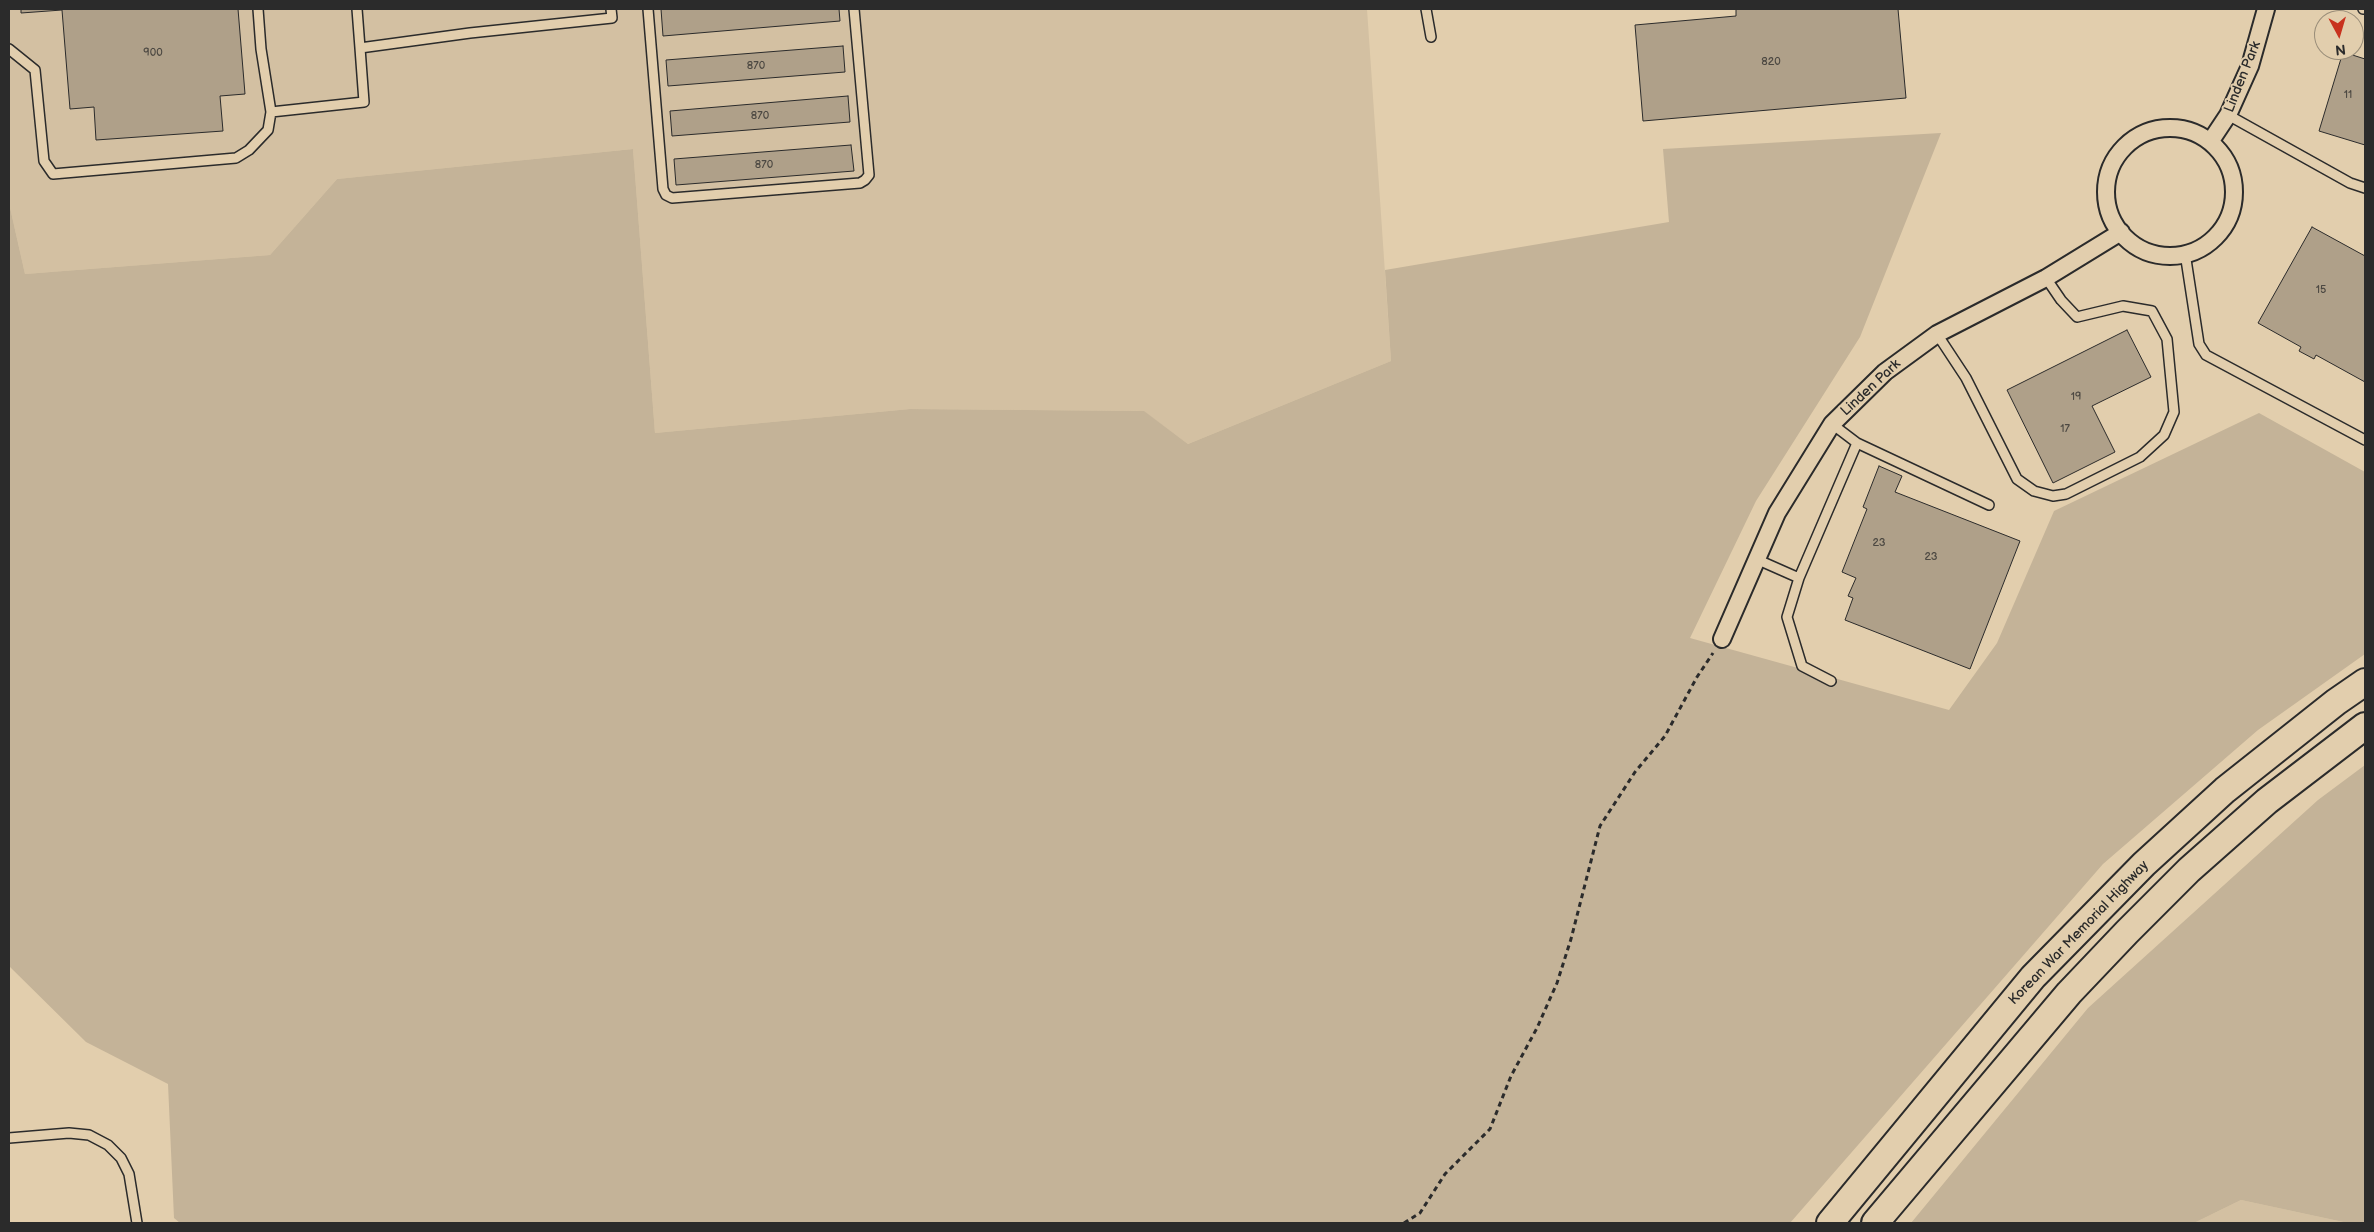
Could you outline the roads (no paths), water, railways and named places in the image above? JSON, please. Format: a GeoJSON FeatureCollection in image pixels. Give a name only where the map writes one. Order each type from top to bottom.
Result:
{"type":"FeatureCollection","features":[{"type":"Feature","properties":{"kind":"main road","name":"Korean War Memorial Highway"},"geometry":{"type":"LineString","coordinates":[[1830,1223],[2033,977],[2144,864],[2224,790],[2336,702],[2365,682]]}},
{"type":"Feature","properties":{"kind":"main road"},"geometry":{"type":"LineString","coordinates":[[1875,1223],[2069,993],[2127,932],[2189,870],[2267,801],[2365,726]]}},
{"type":"Feature","properties":{"kind":"street","name":"Linden Park"},"geometry":{"type":"LineString","coordinates":[[2210,142],[2228,115],[2250,66],[2266,9]]}},
{"type":"Feature","properties":{"kind":"street"},"geometry":{"type":"LineString","coordinates":[[2159,128],[2180,128],[2199,134],[2210,142],[2228,163],[2234,182],[2234,203],[2226,224],[2212,241],[2193,252],[2185,254],[2172,256],[2150,253],[2131,243],[2116,226],[2107,206],[2106,184],[2112,165],[2123,148],[2140,135],[2159,128]]}},
{"type":"Feature","properties":{"kind":"street","name":"Linden Park"},"geometry":{"type":"LineString","coordinates":[[1722,639],[1777,514],[1832,424],[1885,372],[1937,334],[2046,278],[2121,232]]}},
{"type":"Feature","properties":{"kind":"lane"},"geometry":{"type":"LineString","coordinates":[[9,49],[35,70],[44,161],[53,174],[236,158],[249,150],[268,130],[271,112],[261,49],[258,9]]}},
{"type":"Feature","properties":{"kind":"lane"},"geometry":{"type":"LineString","coordinates":[[271,112],[364,102],[357,9]]}},
{"type":"Feature","properties":{"kind":"lane"},"geometry":{"type":"LineString","coordinates":[[360,48],[470,33],[612,18],[611,9]]}},
{"type":"Feature","properties":{"kind":"lane"},"geometry":{"type":"LineString","coordinates":[[648,9],[663,189],[666,195],[672,198],[860,183],[865,180],[869,175],[854,9]]}},
{"type":"Feature","properties":{"kind":"lane"},"geometry":{"type":"LineString","coordinates":[[1426,9],[1431,37]]}},
{"type":"Feature","properties":{"kind":"lane"},"geometry":{"type":"LineString","coordinates":[[2228,115],[2350,182],[2365,188]]}},
{"type":"Feature","properties":{"kind":"lane"},"geometry":{"type":"LineString","coordinates":[[2185,254],[2199,344],[2206,355],[2365,440]]}},
{"type":"Feature","properties":{"kind":"lane"},"geometry":{"type":"LineString","coordinates":[[1937,334],[1966,378],[2017,479],[2034,491],[2053,496],[2066,494],[2140,457],[2164,435],[2174,412],[2168,339],[2152,311],[2122,306],[2077,317],[2061,300],[2046,278]]}},
{"type":"Feature","properties":{"kind":"lane"},"geometry":{"type":"LineString","coordinates":[[1832,424],[1857,444],[1990,504]]}},
{"type":"Feature","properties":{"kind":"lane"},"geometry":{"type":"LineString","coordinates":[[1831,681],[1802,666],[1787,617],[1799,578],[1857,444]]}},
{"type":"Feature","properties":{"kind":"lane"},"geometry":{"type":"LineString","coordinates":[[1756,559],[1799,578]]}},
{"type":"Feature","properties":{"kind":"lane"},"geometry":{"type":"LineString","coordinates":[[9,1138],[69,1133],[90,1135],[108,1145],[121,1158],[130,1174],[137,1223]]}}]}
